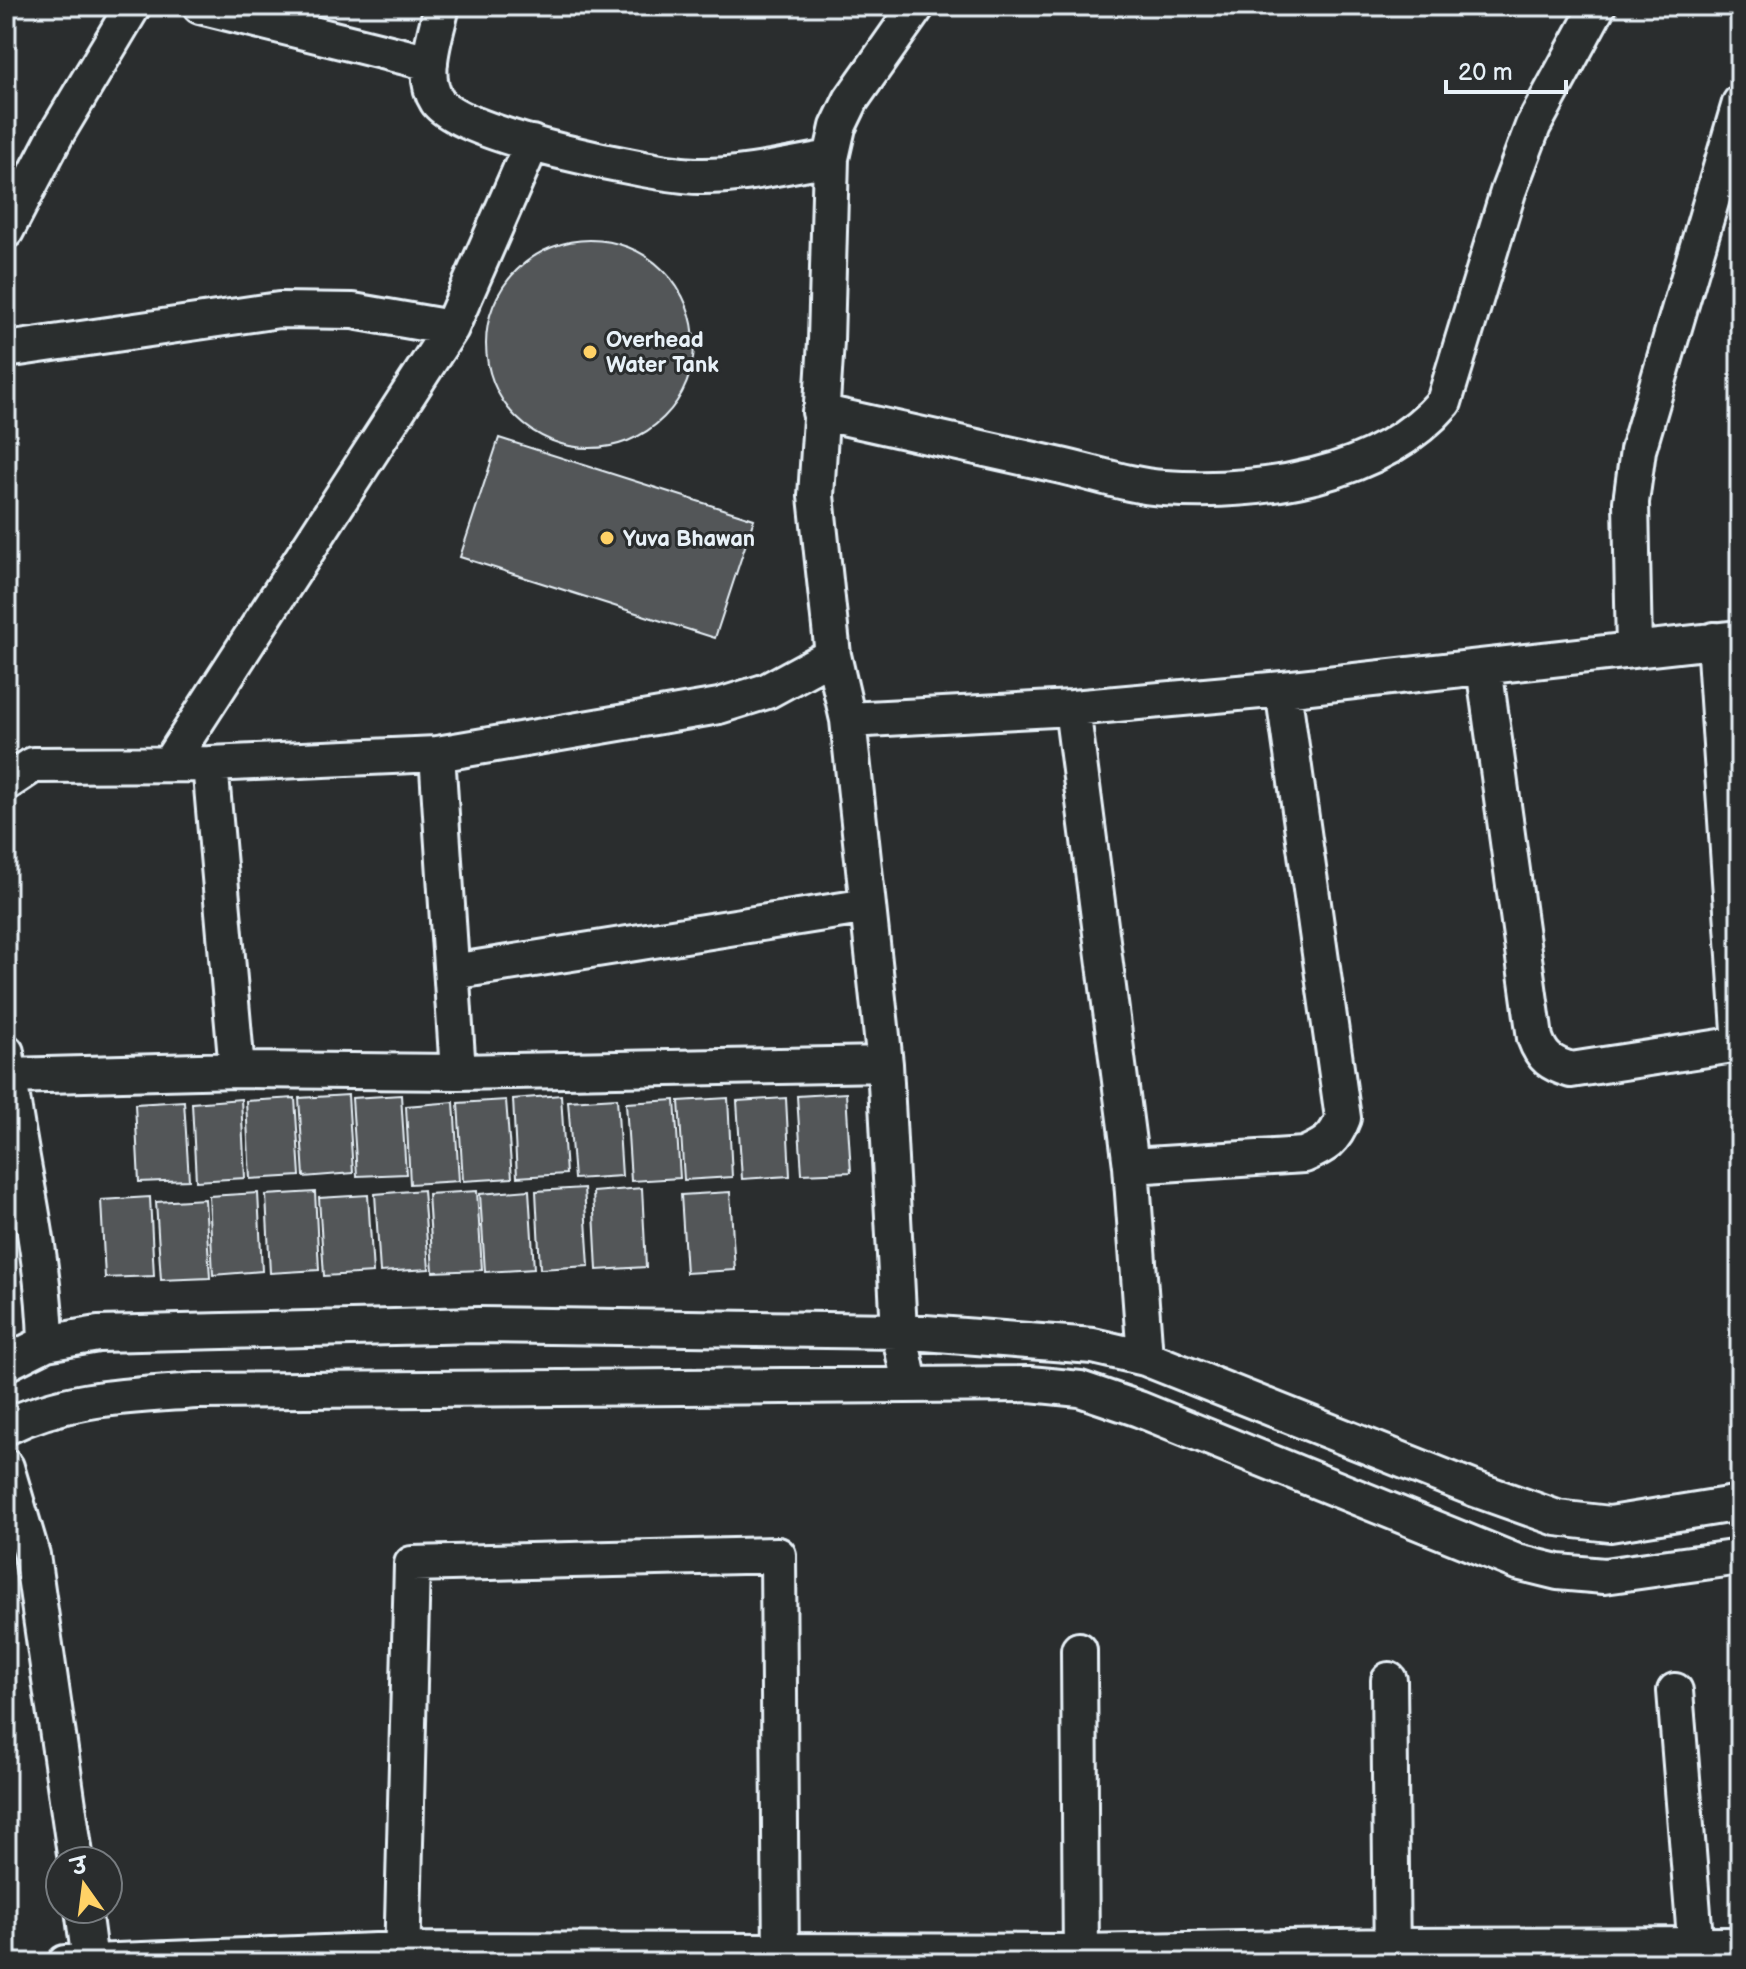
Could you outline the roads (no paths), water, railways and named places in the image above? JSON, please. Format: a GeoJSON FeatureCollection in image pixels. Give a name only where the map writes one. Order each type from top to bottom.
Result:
{"type":"FeatureCollection","features":[{"type":"Feature","properties":{"kind":"street"},"geometry":{"type":"LineString","coordinates":[[6,231],[57,133],[133,6]]}},
{"type":"Feature","properties":{"kind":"street"},"geometry":{"type":"LineString","coordinates":[[200,6],[430,63]]}},
{"type":"Feature","properties":{"kind":"street"},"geometry":{"type":"LineString","coordinates":[[442,6],[430,63],[431,87],[437,103],[455,118],[532,143],[641,170],[699,176],[831,158]]}},
{"type":"Feature","properties":{"kind":"street"},"geometry":{"type":"LineString","coordinates":[[910,1384],[899,1331],[885,1064],[848,720],[833,655],[816,496],[826,341],[831,158],[838,127],[851,100],[917,6]]}},
{"type":"Feature","properties":{"kind":"street"},"geometry":{"type":"LineString","coordinates":[[820,412],[1162,488],[1273,484],[1318,477],[1353,466],[1427,422],[1444,402],[1508,192],[1533,126],[1598,6]]}},
{"type":"Feature","properties":{"kind":"street"},"geometry":{"type":"LineString","coordinates":[[1634,650],[1631,502],[1638,450],[1740,103]]}},
{"type":"Feature","properties":{"kind":"street"},"geometry":{"type":"LineString","coordinates":[[169,764],[451,328],[532,143]]}},
{"type":"Feature","properties":{"kind":"street"},"geometry":{"type":"LineString","coordinates":[[6,350],[279,310],[353,311],[451,328]]}},
{"type":"Feature","properties":{"kind":"street"},"geometry":{"type":"LineString","coordinates":[[848,720],[1072,708],[1283,689],[1727,639],[1740,1030]]}},
{"type":"Feature","properties":{"kind":"street"},"geometry":{"type":"LineString","coordinates":[[6,783],[33,765],[210,764],[437,754],[719,706],[767,691],[833,655]]}},
{"type":"Feature","properties":{"kind":"street"},"geometry":{"type":"LineString","coordinates":[[1484,667],[1535,1038],[1541,1054],[1553,1064],[1571,1070],[1740,1044]]}},
{"type":"Feature","properties":{"kind":"street"},"geometry":{"type":"LineString","coordinates":[[1131,1166],[1304,1155],[1326,1146],[1337,1135],[1343,1118],[1283,689]]}},
{"type":"Feature","properties":{"kind":"street"},"geometry":{"type":"LineString","coordinates":[[1072,708],[1131,1166],[1145,1358]]}},
{"type":"Feature","properties":{"kind":"street"},"geometry":{"type":"LineString","coordinates":[[437,754],[458,1072]]}},
{"type":"Feature","properties":{"kind":"street"},"geometry":{"type":"LineString","coordinates":[[210,764],[237,1070]]}},
{"type":"Feature","properties":{"kind":"street"},"geometry":{"type":"LineString","coordinates":[[452,972],[868,906]]}},
{"type":"Feature","properties":{"kind":"street"},"geometry":{"type":"LineString","coordinates":[[46,1343],[45,1296],[7,1064],[458,1072],[885,1064]]}},
{"type":"Feature","properties":{"kind":"street"},"geometry":{"type":"LineString","coordinates":[[6,1363],[46,1343],[98,1334],[479,1325],[899,1331],[1093,1346],[1145,1358],[1475,1489],[1557,1518],[1610,1524],[1740,1503]]}},
{"type":"Feature","properties":{"kind":"street"},"geometry":{"type":"LineString","coordinates":[[6,1427],[34,1413],[89,1399],[196,1391],[1030,1384],[1080,1389],[1139,1409],[1517,1562],[1558,1572],[1604,1576],[1740,1557]]}},
{"type":"Feature","properties":{"kind":"street"},"geometry":{"type":"LineString","coordinates":[[6,1467],[32,1555],[74,1845]]}},
{"type":"Feature","properties":{"kind":"street"},"geometry":{"type":"LineString","coordinates":[[402,1956],[412,1564],[778,1555],[781,1957]]}},
{"type":"Feature","properties":{"kind":"street"},"geometry":{"type":"LineString","coordinates":[[1079,1650],[1080,1958]]}},
{"type":"Feature","properties":{"kind":"street"},"geometry":{"type":"LineString","coordinates":[[1389,1680],[1392,1954]]}},
{"type":"Feature","properties":{"kind":"street"},"geometry":{"type":"LineString","coordinates":[[1675,1691],[1696,1955]]}},
{"type":"Feature","properties":{"kind":"street"},"geometry":{"type":"LineString","coordinates":[[85,1925],[90,1962]]}},
{"type":"Feature","properties":{"kind":"street"},"geometry":{"type":"LineString","coordinates":[[65,1963],[402,1956],[1080,1958],[1392,1954],[1696,1955],[1740,1945]]}},
{"type":"Feature","properties":{"kind":"place","name":"Overhead Water Tank"},"geometry":{"type":"Point","coordinates":[590,352]}},
{"type":"Feature","properties":{"kind":"place","name":"Yuva Bhawan"},"geometry":{"type":"Point","coordinates":[607,538]}}]}
